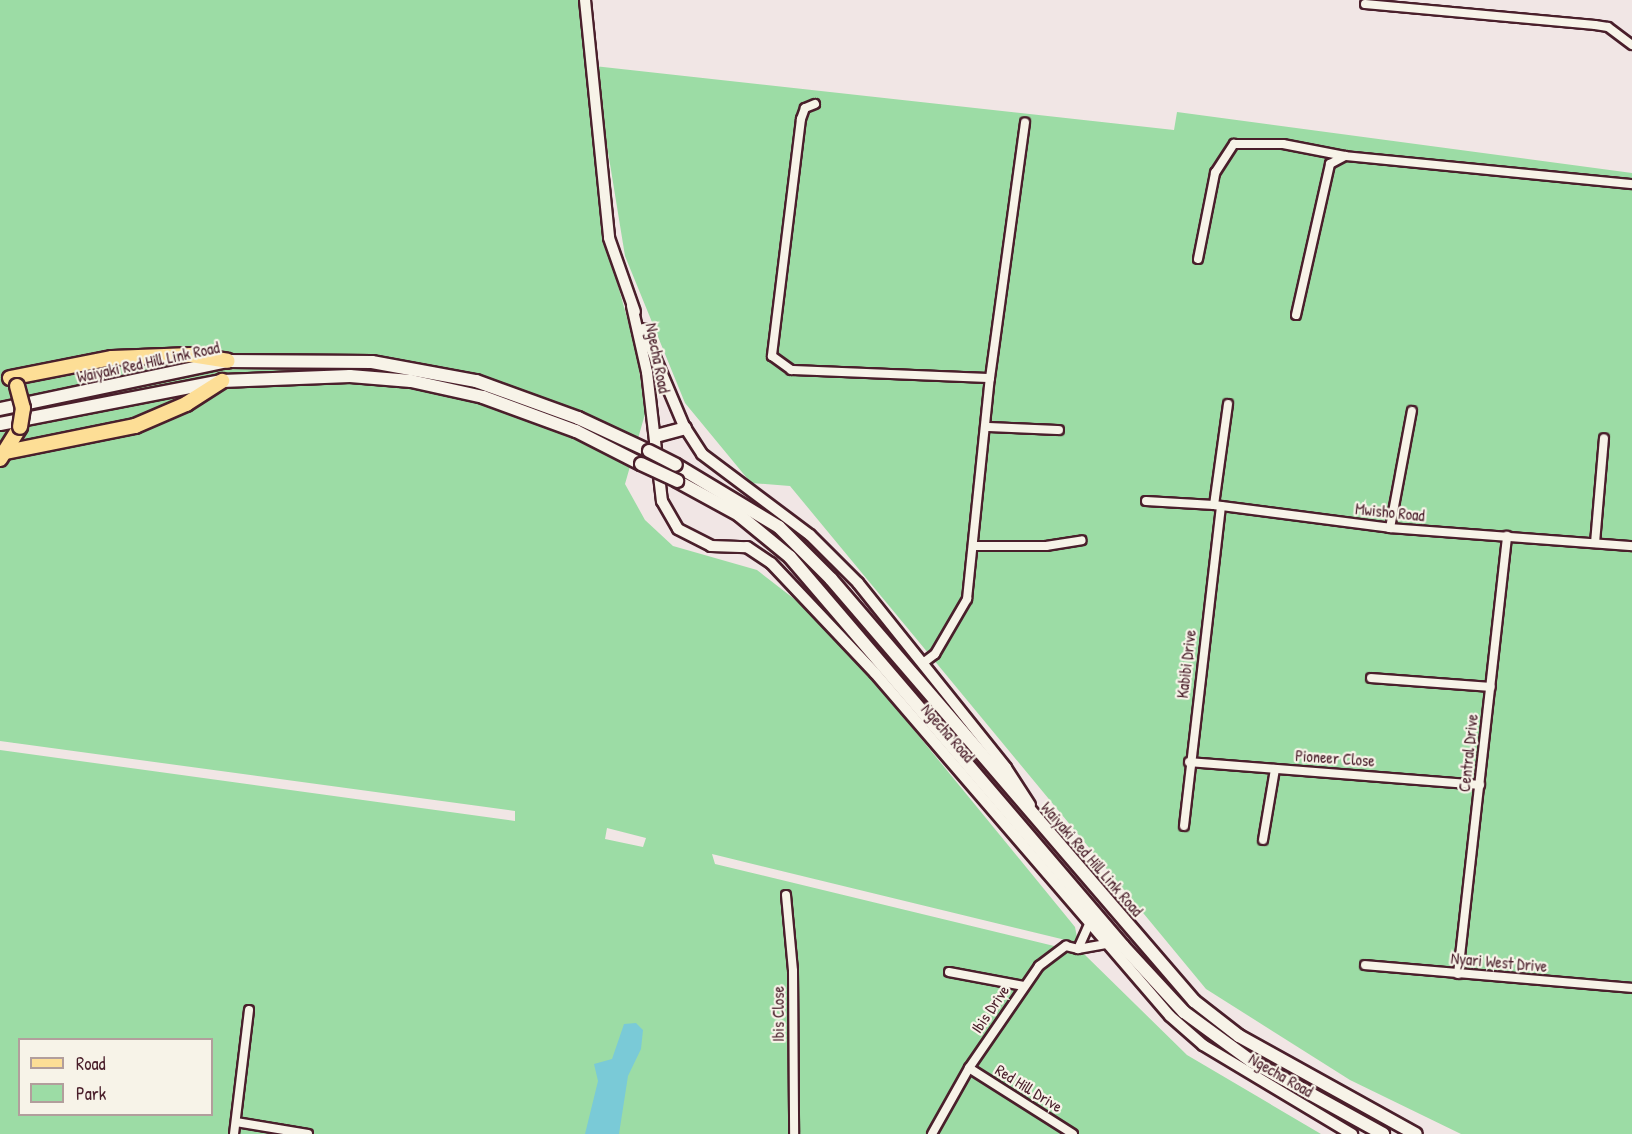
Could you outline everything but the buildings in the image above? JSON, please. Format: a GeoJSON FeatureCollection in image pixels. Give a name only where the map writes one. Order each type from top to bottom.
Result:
{"type":"FeatureCollection","features":[{"type":"Feature","properties":{"kind":"main road"},"geometry":{"type":"LineString","coordinates":[[3,456],[20,427],[23,408],[9,378],[112,358],[191,355],[228,361]]}},
{"type":"Feature","properties":{"kind":"main road","name":"Waiyaki Red Hill Link Road"},"geometry":{"type":"LineString","coordinates":[[0,408],[228,361],[372,362],[454,375],[578,418],[649,451],[759,514],[796,543],[1042,825],[1165,971],[1214,1018],[1416,1134]]}},
{"type":"Feature","properties":{"kind":"main road","name":"Waiyaki Red Hill Link Road"},"geometry":{"type":"LineString","coordinates":[[0,424],[222,381],[310,375],[444,387],[532,413],[677,481],[739,516],[790,557],[1002,812],[1184,1012],[1251,1060],[1383,1134]]}},
{"type":"Feature","properties":{"kind":"main road"},"geometry":{"type":"LineString","coordinates":[[3,456],[135,426],[186,404],[222,381]]}},
{"type":"Feature","properties":{"kind":"main road"},"geometry":{"type":"LineString","coordinates":[[656,436],[685,428]]}},
{"type":"Feature","properties":{"kind":"street","name":"Ngecha Road"},"geometry":{"type":"LineString","coordinates":[[585,0],[609,238],[632,306],[685,428],[712,463],[821,546],[923,663],[1006,768],[1042,825]]}},
{"type":"Feature","properties":{"kind":"street"},"geometry":{"type":"LineString","coordinates":[[1365,4],[1595,25],[1608,27],[1632,45]]}},
{"type":"Feature","properties":{"kind":"street"},"geometry":{"type":"LineString","coordinates":[[815,104],[805,108],[801,119],[772,356],[791,370],[990,378]]}},
{"type":"Feature","properties":{"kind":"street"},"geometry":{"type":"LineString","coordinates":[[923,663],[935,654],[964,608],[987,427],[990,378],[1025,122]]}},
{"type":"Feature","properties":{"kind":"street"},"geometry":{"type":"LineString","coordinates":[[1198,259],[1215,173],[1234,144],[1283,144],[1345,156],[1632,184]]}},
{"type":"Feature","properties":{"kind":"street"},"geometry":{"type":"LineString","coordinates":[[1296,315],[1330,164],[1345,156]]}},
{"type":"Feature","properties":{"kind":"street","name":"Ngecha Road"},"geometry":{"type":"LineString","coordinates":[[632,306],[656,436],[662,501],[678,529],[711,546],[747,548],[771,563],[1002,812],[1105,944],[1170,1016],[1203,1045],[1352,1134]]}},
{"type":"Feature","properties":{"kind":"street","name":"Kabibi Drive"},"geometry":{"type":"LineString","coordinates":[[1184,826],[1228,404]]}},
{"type":"Feature","properties":{"kind":"street"},"geometry":{"type":"LineString","coordinates":[[1390,528],[1412,411]]}},
{"type":"Feature","properties":{"kind":"street"},"geometry":{"type":"LineString","coordinates":[[987,427],[1059,430]]}},
{"type":"Feature","properties":{"kind":"street"},"geometry":{"type":"LineString","coordinates":[[1594,543],[1604,438]]}},
{"type":"Feature","properties":{"kind":"street","name":"Mwisho Road"},"geometry":{"type":"LineString","coordinates":[[1146,501],[1218,505],[1390,528],[1632,546]]}},
{"type":"Feature","properties":{"kind":"street","name":"Central Drive"},"geometry":{"type":"LineString","coordinates":[[1458,974],[1507,536]]}},
{"type":"Feature","properties":{"kind":"street"},"geometry":{"type":"LineString","coordinates":[[973,546],[1046,546],[1082,540]]}},
{"type":"Feature","properties":{"kind":"street"},"geometry":{"type":"LineString","coordinates":[[1371,678],[1491,687]]}},
{"type":"Feature","properties":{"kind":"street","name":"Pioneer Close"},"geometry":{"type":"LineString","coordinates":[[1189,762],[1480,785]]}},
{"type":"Feature","properties":{"kind":"street"},"geometry":{"type":"LineString","coordinates":[[1263,840],[1275,769]]}},
{"type":"Feature","properties":{"kind":"street","name":"Ibis Close"},"geometry":{"type":"LineString","coordinates":[[786,895],[793,971],[794,1134]]}},
{"type":"Feature","properties":{"kind":"street"},"geometry":{"type":"LineString","coordinates":[[1078,949],[1089,924]]}},
{"type":"Feature","properties":{"kind":"street","name":"Ibis Drive"},"geometry":{"type":"LineString","coordinates":[[932,1134],[969,1068],[1024,986],[1049,956],[1066,946],[1078,949],[1105,944]]}},
{"type":"Feature","properties":{"kind":"street","name":"Nyari West Drive"},"geometry":{"type":"LineString","coordinates":[[1365,965],[1632,988]]}},
{"type":"Feature","properties":{"kind":"street"},"geometry":{"type":"LineString","coordinates":[[950,972],[1024,986]]}},
{"type":"Feature","properties":{"kind":"street"},"geometry":{"type":"LineString","coordinates":[[234,1134],[249,1010]]}},
{"type":"Feature","properties":{"kind":"street","name":"Red Hill Drive"},"geometry":{"type":"LineString","coordinates":[[969,1068],[1073,1134]]}},
{"type":"Feature","properties":{"kind":"street"},"geometry":{"type":"LineString","coordinates":[[236,1122],[308,1134]]}},
{"type":"Feature","properties":{"kind":"green space"},"geometry":{"type":"Polygon","coordinates":[[[0,0],[583,0],[604,236],[637,353],[645,414],[625,484],[645,520],[673,546],[757,570],[806,608],[851,653],[1075,927],[1078,943],[712,854],[715,864],[1083,953],[1187,1055],[1321,1134],[0,1134],[0,750],[515,821],[515,811],[0,741],[0,0]],[[607,828],[605,839],[643,847],[646,838],[607,828]]]}},
{"type":"Feature","properties":{"kind":"green space"},"geometry":{"type":"Polygon","coordinates":[[[594,66],[1174,130],[1177,112],[1632,173],[1632,1134],[1461,1134],[1350,1080],[1206,989],[790,486],[751,483],[685,403],[625,256],[594,66]]]}},
{"type":"Feature","properties":{"kind":"water"},"geometry":{"type":"Polygon","coordinates":[[[636,1023],[643,1030],[641,1049],[628,1076],[619,1134],[585,1134],[598,1081],[594,1064],[612,1059],[624,1024],[636,1023]]]}}]}
